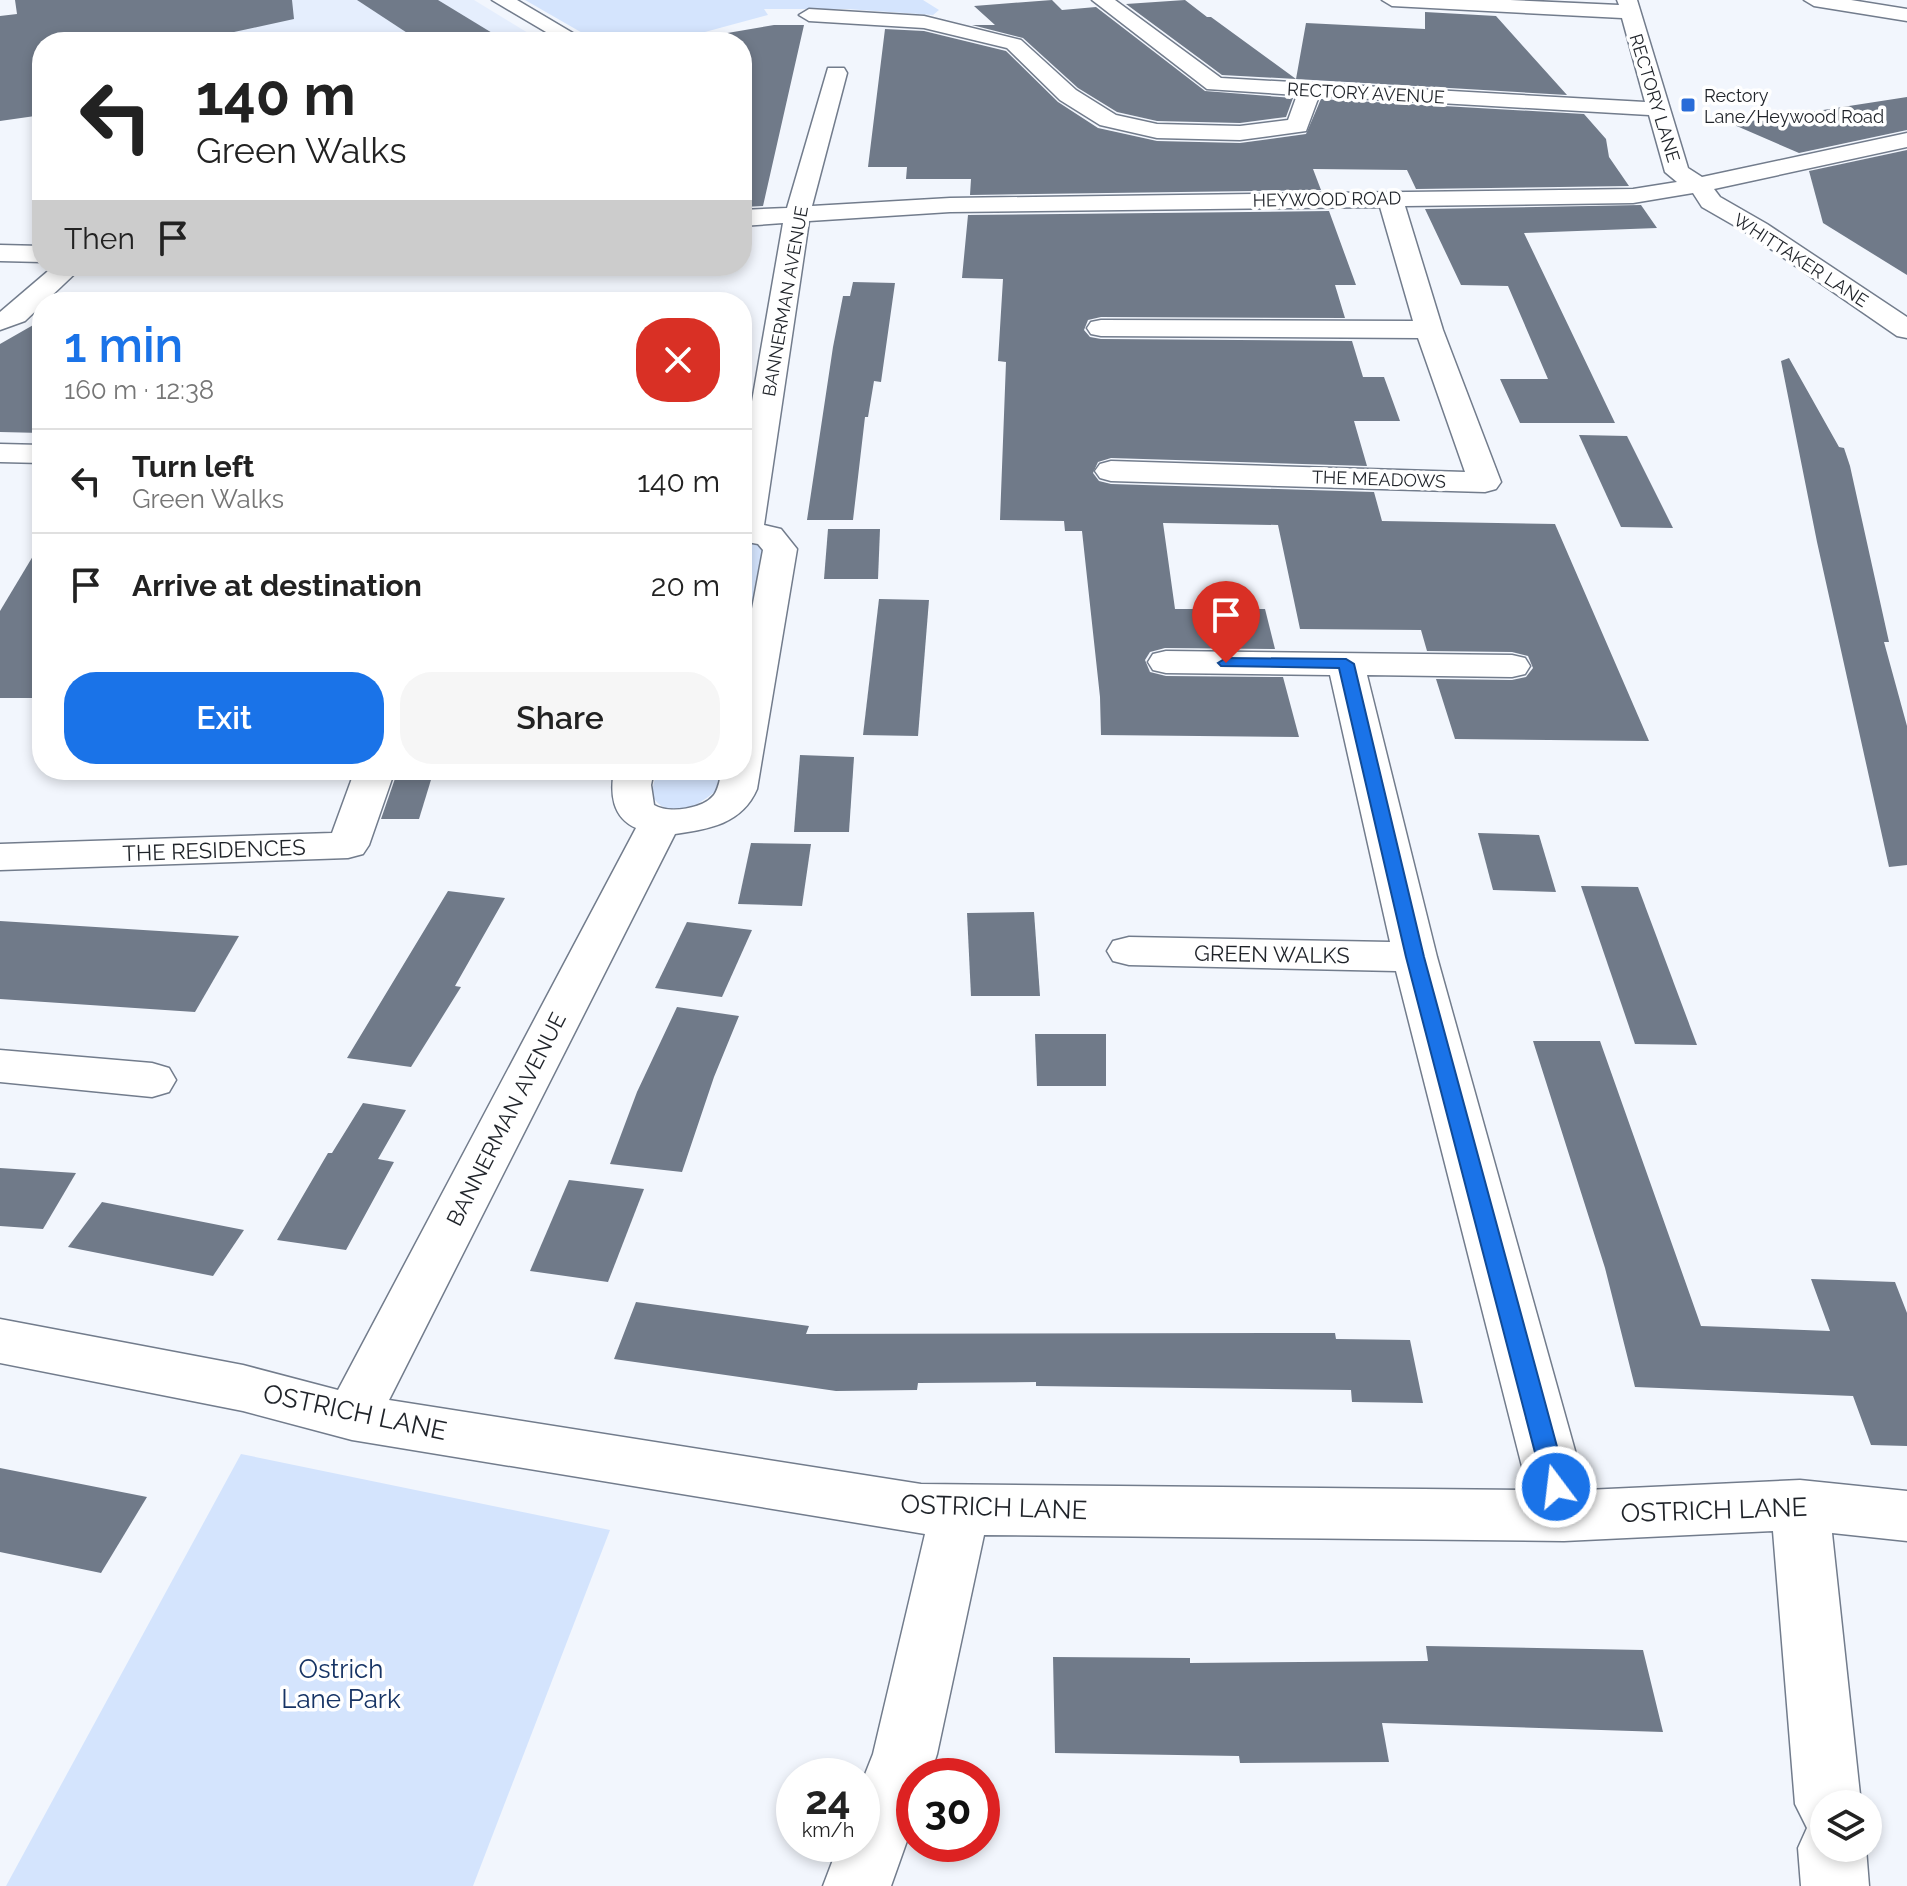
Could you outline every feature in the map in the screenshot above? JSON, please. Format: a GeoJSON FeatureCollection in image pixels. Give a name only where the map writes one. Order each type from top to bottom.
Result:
{"type":"FeatureCollection","features":[{"type":"Feature","properties":{"kind":"street"},"geometry":{"type":"LineString","coordinates":[[502,0],[560,32]]}},
{"type":"Feature","properties":{"kind":"street","name":"RECTORY AVENUE"},"geometry":{"type":"LineString","coordinates":[[1102,0],[1215,84],[1658,109]]}},
{"type":"Feature","properties":{"kind":"street"},"geometry":{"type":"LineString","coordinates":[[1814,0],[1907,15]]}},
{"type":"Feature","properties":{"kind":"street"},"geometry":{"type":"LineString","coordinates":[[1385,5],[1628,6]]}},
{"type":"Feature","properties":{"kind":"street","name":"RECTORY LANE"},"geometry":{"type":"LineString","coordinates":[[1628,6],[1677,172],[1699,185]]}},
{"type":"Feature","properties":{"kind":"street"},"geometry":{"type":"LineString","coordinates":[[809,15],[924,22],[1014,44],[1068,95],[1108,120],[1157,131],[1240,133],[1298,126],[1310,89]]}},
{"type":"Feature","properties":{"kind":"street","name":"BANNERMAN AVENUE"},"geometry":{"type":"LineString","coordinates":[[752,483],[797,216],[836,73]]}},
{"type":"Feature","properties":{"kind":"street","name":"HEYWOOD ROAD"},"geometry":{"type":"LineString","coordinates":[[752,218],[950,205],[1633,196],[1699,185],[1907,140]]}},
{"type":"Feature","properties":{"kind":"street","name":"WHITTAKER LANE"},"geometry":{"type":"LineString","coordinates":[[1699,185],[1711,202],[1758,229],[1907,330]]}},
{"type":"Feature","properties":{"kind":"street","name":"THE MEADOWS"},"geometry":{"type":"LineString","coordinates":[[1111,471],[1485,482],[1429,330],[1390,198]]}},
{"type":"Feature","properties":{"kind":"street"},"geometry":{"type":"LineString","coordinates":[[0,253],[32,254]]}},
{"type":"Feature","properties":{"kind":"street"},"geometry":{"type":"LineString","coordinates":[[41,292],[59,276]]}},
{"type":"Feature","properties":{"kind":"street"},"geometry":{"type":"LineString","coordinates":[[0,322],[15,315],[32,300]]}},
{"type":"Feature","properties":{"kind":"street"},"geometry":{"type":"LineString","coordinates":[[1101,328],[1429,330]]}},
{"type":"Feature","properties":{"kind":"street"},"geometry":{"type":"LineString","coordinates":[[0,453],[32,454]]}},
{"type":"Feature","properties":{"kind":"street","name":"BANNERMAN AVENUE"},"geometry":{"type":"LineString","coordinates":[[752,533],[769,536],[780,549],[752,711]]}},
{"type":"Feature","properties":{"kind":"street"},"geometry":{"type":"LineString","coordinates":[[1166,662],[1512,666]]}},
{"type":"Feature","properties":{"kind":"street"},"geometry":{"type":"LineString","coordinates":[[1346,664],[1415,957],[1564,1516]]}},
{"type":"Feature","properties":{"kind":"street","name":"THE RESIDENCES"},"geometry":{"type":"LineString","coordinates":[[2,859],[348,845],[371,780]]}},
{"type":"Feature","properties":{"kind":"street"},"geometry":{"type":"LineString","coordinates":[[632,780],[629,791],[634,809],[644,818],[660,822]]}},
{"type":"Feature","properties":{"kind":"street","name":"BANNERMAN AVENUE"},"geometry":{"type":"LineString","coordinates":[[352,1417],[660,822],[705,817],[725,807],[739,780]]}},
{"type":"Feature","properties":{"kind":"street","name":"GREEN WALKS"},"geometry":{"type":"LineString","coordinates":[[1129,951],[1415,957]]}},
{"type":"Feature","properties":{"kind":"street"},"geometry":{"type":"LineString","coordinates":[[0,1066],[152,1080]]}},
{"type":"Feature","properties":{"kind":"street","name":"OSTRICH LANE"},"geometry":{"type":"LineString","coordinates":[[0,1341],[243,1388],[352,1417],[921,1509],[1564,1516],[1800,1505],[1907,1516]]}},
{"type":"Feature","properties":{"kind":"street"},"geometry":{"type":"LineString","coordinates":[[1800,1505],[1827,1790]]}},
{"type":"Feature","properties":{"kind":"street"},"geometry":{"type":"LineString","coordinates":[[857,1886],[905,1754],[960,1510]]}},
{"type":"Feature","properties":{"kind":"street"},"geometry":{"type":"LineString","coordinates":[[1833,1862],[1835,1886]]}},
{"type":"Feature","properties":{"kind":"shaded area"},"geometry":{"type":"Polygon","coordinates":[[[199,0],[474,0],[527,32],[139,32],[199,0]]]}},
{"type":"Feature","properties":{"kind":"green space"},"geometry":{"type":"Polygon","coordinates":[[[525,0],[923,0],[939,10],[933,15],[847,9],[764,9],[768,15],[705,32],[581,32],[525,0]]]}},
{"type":"Feature","properties":{"kind":"green space"},"geometry":{"type":"Polygon","coordinates":[[[752,542],[760,543],[765,552],[752,616],[752,542]]]}},
{"type":"Feature","properties":{"kind":"green space"},"geometry":{"type":"Polygon","coordinates":[[[655,780],[718,780],[716,791],[683,810],[667,809],[651,795],[655,780]]]}},
{"type":"Feature","properties":{"kind":"green space","name":"Ostrich Lane Park"},"geometry":{"type":"Polygon","coordinates":[[[241,1454],[610,1530],[473,1886],[6,1886],[241,1454]]]}},
{"type":"Feature","properties":{"kind":"building"},"geometry":{"type":"Polygon","coordinates":[[[15,0],[292,0],[294,19],[234,32],[32,32],[32,116],[0,121],[0,16],[17,14],[15,0]]]}},
{"type":"Feature","properties":{"kind":"building"},"geometry":{"type":"Polygon","coordinates":[[[357,0],[438,0],[491,32],[406,32],[357,0]]]}},
{"type":"Feature","properties":{"kind":"building"},"geometry":{"type":"Polygon","coordinates":[[[1052,0],[1062,10],[1096,7],[1205,91],[1293,98],[1286,117],[1240,123],[1157,121],[1117,112],[1078,88],[1023,38],[972,25],[995,25],[974,6],[1052,0]]]}},
{"type":"Feature","properties":{"kind":"building"},"geometry":{"type":"Polygon","coordinates":[[[1185,0],[1296,79],[1222,75],[1126,4],[1185,0]]]}},
{"type":"Feature","properties":{"kind":"building"},"geometry":{"type":"Polygon","coordinates":[[[1425,12],[1496,16],[1567,95],[1296,79],[1306,23],[1425,29],[1425,12]]]}},
{"type":"Feature","properties":{"kind":"building"},"geometry":{"type":"Polygon","coordinates":[[[774,25],[804,25],[763,206],[752,207],[752,32],[733,32],[774,25]]]}},
{"type":"Feature","properties":{"kind":"building"},"geometry":{"type":"Polygon","coordinates":[[[885,29],[924,31],[1006,51],[1058,102],[1098,128],[1157,141],[1240,143],[1306,134],[1321,99],[1584,114],[1606,139],[1609,157],[1629,186],[1416,189],[1407,170],[1313,169],[1321,190],[970,195],[971,179],[906,179],[907,167],[868,167],[885,29]]]}},
{"type":"Feature","properties":{"kind":"building"},"geometry":{"type":"Polygon","coordinates":[[[1907,97],[1907,130],[1799,153],[1732,124],[1907,97]]]}},
{"type":"Feature","properties":{"kind":"building"},"geometry":{"type":"Polygon","coordinates":[[[1907,150],[1907,275],[1823,223],[1809,171],[1907,150]]]}},
{"type":"Feature","properties":{"kind":"building"},"geometry":{"type":"Polygon","coordinates":[[[1641,205],[1657,228],[1524,233],[1615,423],[1520,423],[1500,379],[1548,379],[1508,286],[1461,285],[1425,209],[1641,205]]]}},
{"type":"Feature","properties":{"kind":"building"},"geometry":{"type":"Polygon","coordinates":[[[1329,211],[1356,285],[1335,285],[1345,318],[1101,317],[1088,320],[1084,330],[1090,337],[1101,339],[1352,341],[1363,377],[1384,377],[1400,421],[1354,421],[1367,466],[1111,458],[1098,462],[1093,473],[1099,481],[1111,484],[1374,492],[1382,521],[1555,524],[1649,741],[1455,739],[1436,679],[1512,680],[1526,677],[1533,668],[1528,656],[1512,652],[1427,651],[1421,630],[1300,629],[1278,525],[1163,523],[1175,609],[1265,609],[1275,649],[1165,648],[1150,652],[1145,660],[1150,672],[1166,676],[1283,677],[1299,737],[1101,735],[1100,697],[1082,531],[1065,531],[1064,521],[1000,520],[1006,362],[998,361],[1003,279],[962,278],[968,215],[1329,211]]]}},
{"type":"Feature","properties":{"kind":"building"},"geometry":{"type":"Polygon","coordinates":[[[853,282],[895,283],[881,382],[874,381],[868,417],[865,417],[853,520],[807,520],[833,347],[843,296],[850,296],[853,282]]]}},
{"type":"Feature","properties":{"kind":"building"},"geometry":{"type":"Polygon","coordinates":[[[32,326],[32,433],[0,432],[0,344],[32,326]]]}},
{"type":"Feature","properties":{"kind":"building"},"geometry":{"type":"Polygon","coordinates":[[[1789,358],[1839,447],[1844,448],[1850,466],[1889,642],[1884,642],[1907,726],[1907,865],[1889,867],[1817,542],[1781,361],[1789,358]]]}},
{"type":"Feature","properties":{"kind":"building"},"geometry":{"type":"Polygon","coordinates":[[[1579,435],[1627,436],[1673,528],[1621,527],[1579,435]]]}},
{"type":"Feature","properties":{"kind":"building"},"geometry":{"type":"Polygon","coordinates":[[[828,529],[880,529],[878,579],[824,579],[828,529]]]}},
{"type":"Feature","properties":{"kind":"building"},"geometry":{"type":"Polygon","coordinates":[[[32,558],[32,698],[0,698],[0,611],[32,558]]]}},
{"type":"Feature","properties":{"kind":"building"},"geometry":{"type":"Polygon","coordinates":[[[879,599],[929,600],[918,736],[863,735],[879,599]]]}},
{"type":"Feature","properties":{"kind":"building"},"geometry":{"type":"Polygon","coordinates":[[[800,755],[854,757],[849,832],[794,832],[800,755]]]}},
{"type":"Feature","properties":{"kind":"building"},"geometry":{"type":"Polygon","coordinates":[[[395,780],[431,780],[419,819],[381,819],[395,780]]]}},
{"type":"Feature","properties":{"kind":"building"},"geometry":{"type":"Polygon","coordinates":[[[1478,833],[1539,835],[1556,892],[1493,890],[1478,833]]]}},
{"type":"Feature","properties":{"kind":"building"},"geometry":{"type":"Polygon","coordinates":[[[751,843],[811,844],[802,906],[738,904],[751,843]]]}},
{"type":"Feature","properties":{"kind":"building"},"geometry":{"type":"Polygon","coordinates":[[[1581,886],[1638,887],[1697,1045],[1635,1044],[1581,886]]]}},
{"type":"Feature","properties":{"kind":"building"},"geometry":{"type":"Polygon","coordinates":[[[448,891],[505,898],[455,986],[461,987],[411,1067],[347,1058],[448,891]]]}},
{"type":"Feature","properties":{"kind":"building"},"geometry":{"type":"Polygon","coordinates":[[[1034,912],[1040,996],[971,996],[967,913],[1034,912]]]}},
{"type":"Feature","properties":{"kind":"building"},"geometry":{"type":"Polygon","coordinates":[[[0,921],[239,936],[195,1012],[0,999],[0,921]]]}},
{"type":"Feature","properties":{"kind":"building"},"geometry":{"type":"Polygon","coordinates":[[[687,922],[752,930],[722,997],[655,988],[687,922]]]}},
{"type":"Feature","properties":{"kind":"building"},"geometry":{"type":"Polygon","coordinates":[[[677,1007],[739,1016],[714,1077],[682,1172],[610,1164],[637,1092],[677,1007]]]}},
{"type":"Feature","properties":{"kind":"building"},"geometry":{"type":"Polygon","coordinates":[[[1035,1034],[1106,1034],[1106,1086],[1037,1086],[1035,1034]]]}},
{"type":"Feature","properties":{"kind":"building"},"geometry":{"type":"Polygon","coordinates":[[[1533,1041],[1600,1041],[1701,1326],[1830,1331],[1811,1279],[1895,1282],[1907,1313],[1907,1446],[1871,1445],[1853,1396],[1635,1387],[1605,1268],[1533,1041]]]}},
{"type":"Feature","properties":{"kind":"building"},"geometry":{"type":"Polygon","coordinates":[[[363,1103],[406,1110],[378,1159],[394,1162],[346,1250],[277,1240],[328,1153],[332,1153],[363,1103]]]}},
{"type":"Feature","properties":{"kind":"building"},"geometry":{"type":"Polygon","coordinates":[[[0,1168],[76,1173],[43,1229],[0,1226],[0,1168]]]}},
{"type":"Feature","properties":{"kind":"building"},"geometry":{"type":"Polygon","coordinates":[[[569,1180],[644,1189],[608,1282],[530,1271],[569,1180]]]}},
{"type":"Feature","properties":{"kind":"building"},"geometry":{"type":"Polygon","coordinates":[[[102,1202],[244,1230],[213,1276],[68,1247],[102,1202]]]}},
{"type":"Feature","properties":{"kind":"building"},"geometry":{"type":"Polygon","coordinates":[[[636,1302],[809,1326],[806,1334],[1335,1333],[1336,1339],[1410,1340],[1423,1403],[1352,1402],[1351,1390],[1036,1386],[1036,1382],[918,1383],[917,1390],[836,1391],[614,1359],[636,1302]]]}},
{"type":"Feature","properties":{"kind":"building"},"geometry":{"type":"Polygon","coordinates":[[[0,1468],[147,1497],[101,1573],[0,1552],[0,1468]]]}},
{"type":"Feature","properties":{"kind":"building"},"geometry":{"type":"Polygon","coordinates":[[[1426,1646],[1643,1650],[1663,1732],[1382,1723],[1389,1762],[1240,1763],[1239,1756],[1055,1753],[1053,1657],[1190,1658],[1190,1663],[1428,1661],[1426,1646]]]}},
{"type":"Feature","properties":{"kind":"place","name":"Rectory Lane/Heywood Road"},"geometry":{"type":"Point","coordinates":[1688,105]}},
{"type":"Feature","properties":{"kind":"route"},"geometry":{"type":"LineString","coordinates":[[1226,663],[1346,664],[1415,957],[1556,1487]]}}]}
